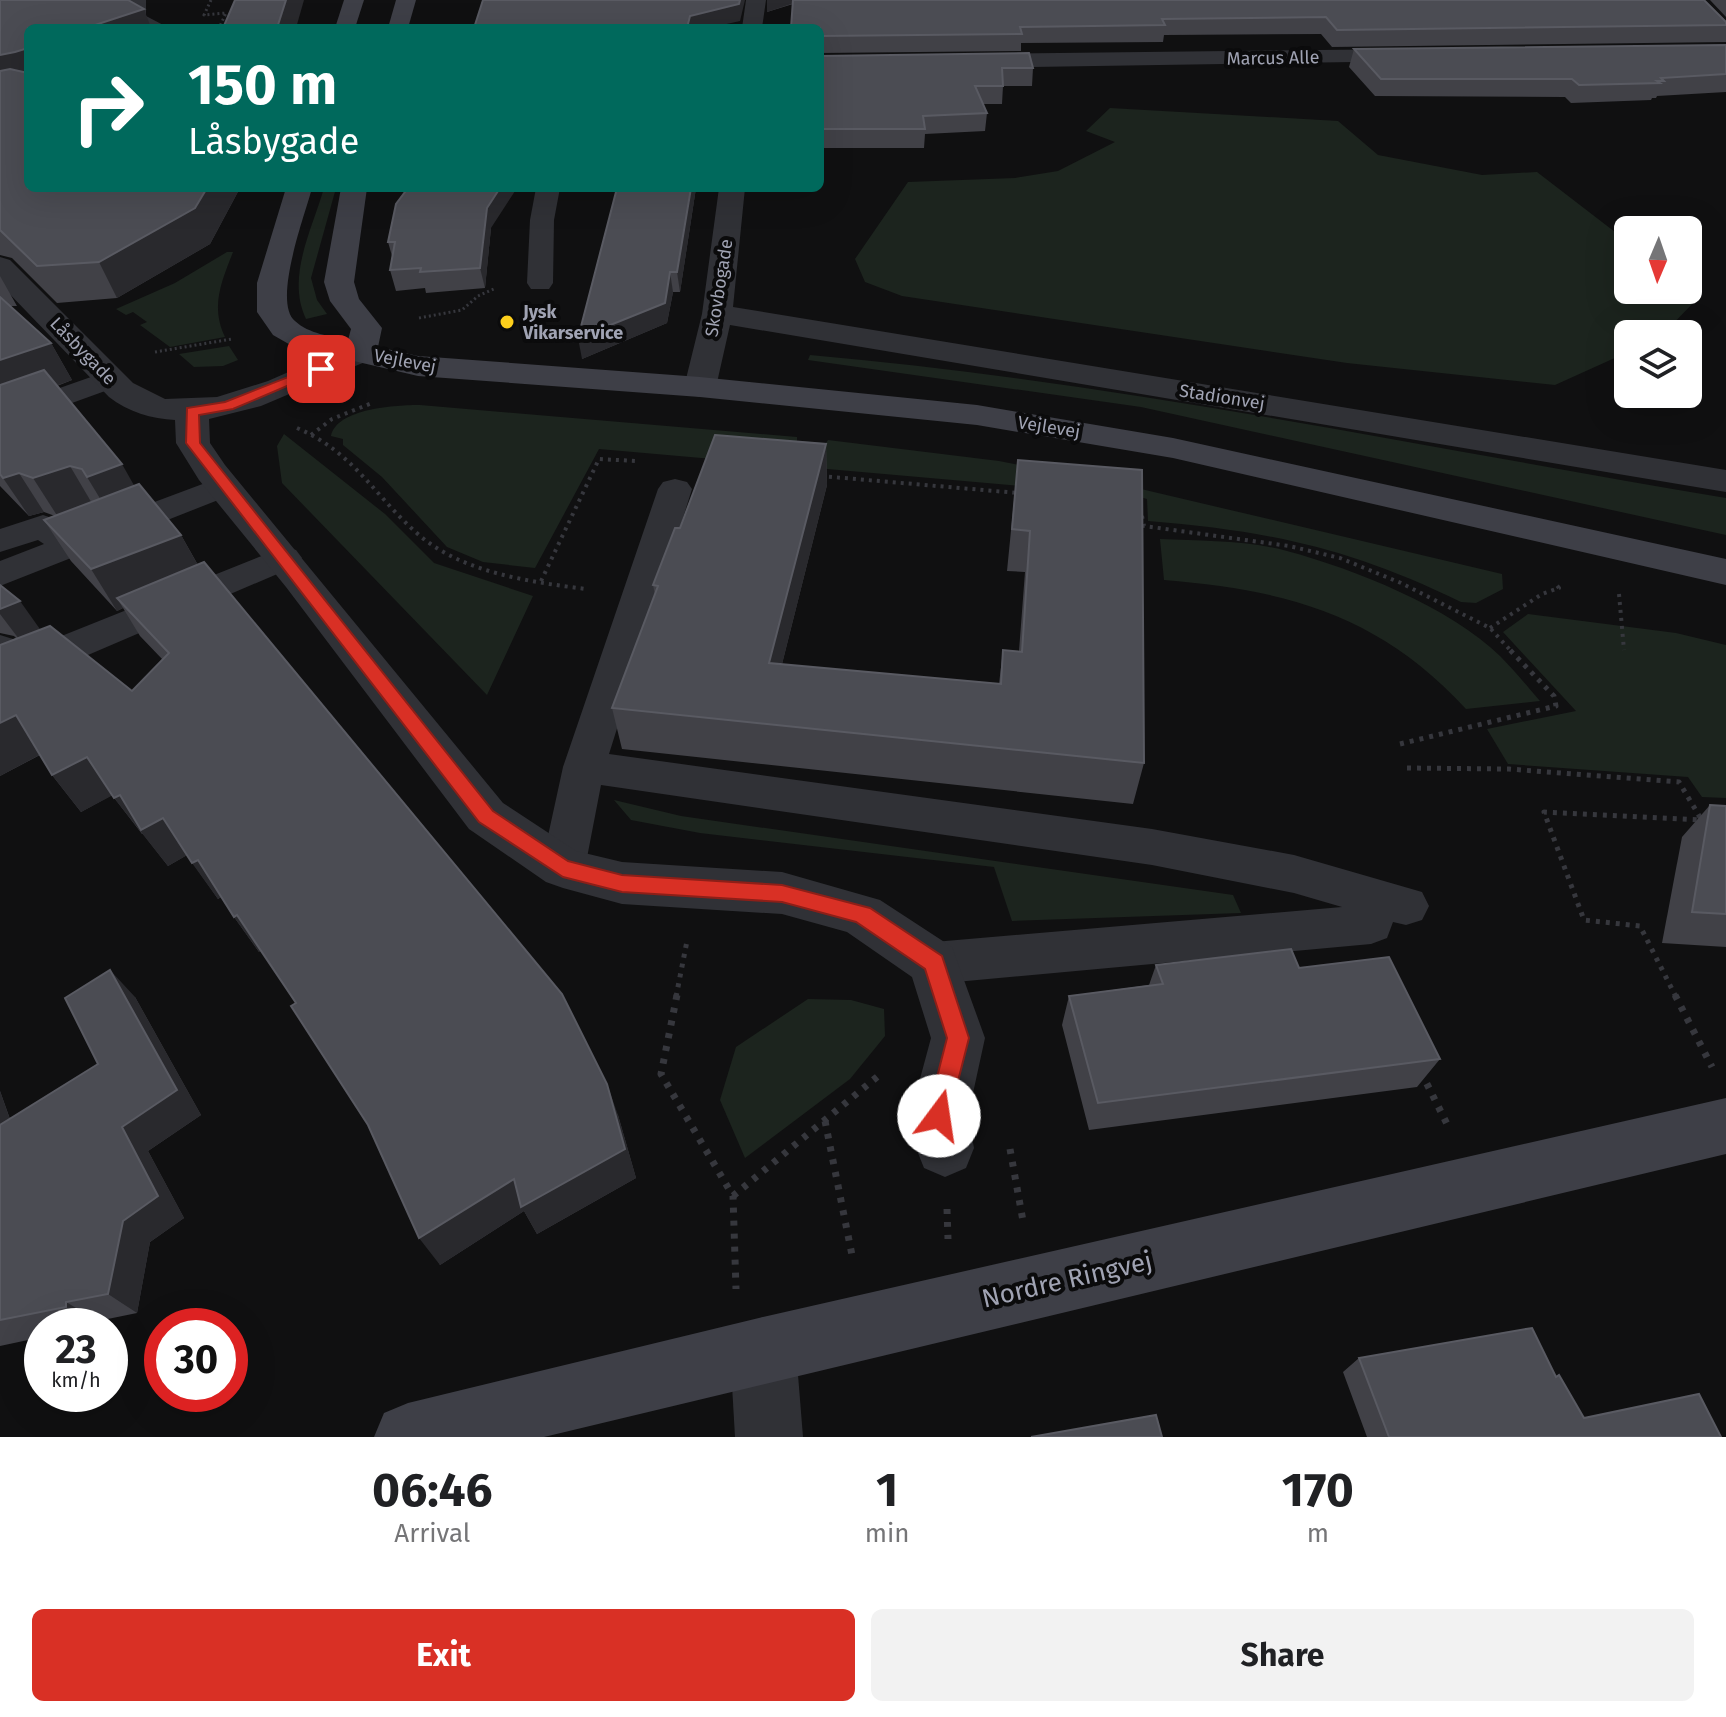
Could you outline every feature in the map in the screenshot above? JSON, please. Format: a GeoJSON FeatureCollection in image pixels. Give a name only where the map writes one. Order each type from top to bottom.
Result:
{"type":"FeatureCollection","features":[{"type":"Feature","properties":{"kind":"main road"},"geometry":{"type":"LineString","coordinates":[[346,24],[354,0]]}},
{"type":"Feature","properties":{"kind":"main road"},"geometry":{"type":"LineString","coordinates":[[399,24],[406,0]]}},
{"type":"Feature","properties":{"kind":"main road","name":"Vejlevej"},"geometry":{"type":"LineString","coordinates":[[298,192],[272,283],[272,312],[284,328],[305,340],[418,366],[700,387],[977,415],[1173,448],[1726,572]]}},
{"type":"Feature","properties":{"kind":"main road"},"geometry":{"type":"LineString","coordinates":[[353,192],[339,282],[345,301],[367,328],[361,352]]}},
{"type":"Feature","properties":{"kind":"main road","name":"Nordre Ringvej"},"geometry":{"type":"LineString","coordinates":[[408,1437],[1726,1126]]}},
{"type":"Feature","properties":{"kind":"street"},"geometry":{"type":"LineString","coordinates":[[753,24],[756,0]]}},
{"type":"Feature","properties":{"kind":"street","name":"Marcus Alle"},"geometry":{"type":"LineString","coordinates":[[947,61],[1441,56]]}},
{"type":"Feature","properties":{"kind":"street","name":"Skovbogade"},"geometry":{"type":"LineString","coordinates":[[700,387],[717,314],[732,192]]}},
{"type":"Feature","properties":{"kind":"street","name":"Låsbygade"},"geometry":{"type":"LineString","coordinates":[[5,279],[134,400],[159,410],[210,409],[361,352]]}},
{"type":"Feature","properties":{"kind":"street","name":"Stadionvej"},"geometry":{"type":"LineString","coordinates":[[717,314],[1726,481]]}},
{"type":"Feature","properties":{"kind":"street"},"geometry":{"type":"LineString","coordinates":[[210,409],[193,443],[218,479],[284,558],[486,816],[563,868],[622,883],[782,893],[862,915],[934,963],[958,1038],[939,1116],[945,1148]]}},
{"type":"Feature","properties":{"kind":"street"},"geometry":{"type":"LineString","coordinates":[[750,1354],[769,1437]]}},
{"type":"Feature","properties":{"kind":"lane"},"geometry":{"type":"LineString","coordinates":[[137,0],[136,19],[149,24]]}},
{"type":"Feature","properties":{"kind":"lane"},"geometry":{"type":"LineString","coordinates":[[540,283],[542,220],[547,192]]}},
{"type":"Feature","properties":{"kind":"lane"},"geometry":{"type":"LineString","coordinates":[[0,420],[100,369]]}},
{"type":"Feature","properties":{"kind":"lane"},"geometry":{"type":"LineString","coordinates":[[0,541],[43,526],[53,535],[218,479]]}},
{"type":"Feature","properties":{"kind":"lane"},"geometry":{"type":"LineString","coordinates":[[0,574],[218,479]]}},
{"type":"Feature","properties":{"kind":"lane"},"geometry":{"type":"LineString","coordinates":[[563,868],[584,767],[675,489]]}},
{"type":"Feature","properties":{"kind":"lane"},"geometry":{"type":"LineString","coordinates":[[0,648],[18,669],[284,558]]}},
{"type":"Feature","properties":{"kind":"lane"},"geometry":{"type":"LineString","coordinates":[[584,767],[1152,847],[1294,874],[1388,915],[934,963]]}},
{"type":"Feature","properties":{"kind":"path"},"geometry":{"type":"LineString","coordinates":[[211,0],[204,15],[226,13],[221,24]]}},
{"type":"Feature","properties":{"kind":"path"},"geometry":{"type":"LineString","coordinates":[[414,319],[462,310],[478,296],[495,289],[540,283]]}},
{"type":"Feature","properties":{"kind":"path"},"geometry":{"type":"LineString","coordinates":[[100,369],[233,338]]}},
{"type":"Feature","properties":{"kind":"path"},"geometry":{"type":"LineString","coordinates":[[311,435],[332,419],[381,400]]}},
{"type":"Feature","properties":{"kind":"path"},"geometry":{"type":"LineString","coordinates":[[210,409],[311,435],[356,462],[420,537],[466,563],[582,589],[641,593]]}},
{"type":"Feature","properties":{"kind":"path"},"geometry":{"type":"LineString","coordinates":[[541,581],[599,459],[645,461]]}},
{"type":"Feature","properties":{"kind":"path"},"geometry":{"type":"LineString","coordinates":[[813,475],[1029,494]]}},
{"type":"Feature","properties":{"kind":"path"},"geometry":{"type":"LineString","coordinates":[[1139,503],[1144,526],[1262,541],[1340,558],[1401,583],[1490,628],[1554,696],[1556,706],[1400,744]]}},
{"type":"Feature","properties":{"kind":"path"},"geometry":{"type":"LineString","coordinates":[[1490,628],[1542,594],[1559,588],[1554,581]]}},
{"type":"Feature","properties":{"kind":"path"},"geometry":{"type":"LineString","coordinates":[[1407,768],[1509,769],[1679,782],[1702,820]]}},
{"type":"Feature","properties":{"kind":"path"},"geometry":{"type":"LineString","coordinates":[[1696,1035],[1640,926],[1584,920],[1544,812],[1714,821]]}},
{"type":"Feature","properties":{"kind":"path"},"geometry":{"type":"LineString","coordinates":[[688,885],[689,928],[661,1074],[733,1196],[750,1354]]}},
{"type":"Feature","properties":{"kind":"path"},"geometry":{"type":"LineString","coordinates":[[733,1196],[951,1015]]}},
{"type":"Feature","properties":{"kind":"path"},"geometry":{"type":"LineString","coordinates":[[1415,1060],[1429,1086]]}},
{"type":"Feature","properties":{"kind":"path"},"geometry":{"type":"LineString","coordinates":[[825,1120],[867,1327]]}},
{"type":"Feature","properties":{"kind":"path"},"geometry":{"type":"LineString","coordinates":[[950,1308],[945,1148],[1009,1145],[1036,1288]]}},
{"type":"Feature","properties":{"kind":"shaded area"},"geometry":{"type":"Polygon","coordinates":[[[1110,108],[1338,121],[1378,155],[1482,175],[1537,172],[1614,231],[1614,304],[1692,304],[1677,320],[1614,320],[1614,358],[1555,385],[1347,363],[902,296],[865,282],[855,259],[908,182],[1015,178],[1058,171],[1115,142],[1086,131],[1110,108]]]}},
{"type":"Feature","properties":{"kind":"shaded area"},"geometry":{"type":"Polygon","coordinates":[[[323,192],[335,192],[311,278],[317,300],[327,314],[306,319],[299,287],[308,237],[323,192]]]}},
{"type":"Feature","properties":{"kind":"shaded area"},"geometry":{"type":"Polygon","coordinates":[[[227,252],[233,252],[218,304],[225,337],[170,347],[140,325],[147,322],[133,312],[126,315],[116,309],[175,283],[227,252]]]}},
{"type":"Feature","properties":{"kind":"shaded area"},"geometry":{"type":"Polygon","coordinates":[[[229,346],[238,360],[223,366],[194,367],[179,354],[229,346]]]}},
{"type":"Feature","properties":{"kind":"shaded area"},"geometry":{"type":"Polygon","coordinates":[[[810,355],[925,367],[1155,399],[1726,498],[1726,535],[1141,407],[808,360],[810,355]]]}},
{"type":"Feature","properties":{"kind":"shaded area"},"geometry":{"type":"Polygon","coordinates":[[[420,405],[797,437],[797,441],[826,443],[828,440],[999,461],[1141,489],[1502,574],[1503,589],[1476,603],[1461,602],[1382,568],[1309,545],[1233,530],[1148,521],[1147,499],[1136,496],[599,449],[535,568],[483,562],[447,547],[382,477],[343,445],[343,439],[331,436],[344,419],[356,414],[383,407],[420,405]]]}},
{"type":"Feature","properties":{"kind":"shaded area"},"geometry":{"type":"Polygon","coordinates":[[[284,434],[385,514],[434,563],[533,596],[487,695],[282,483],[277,446],[284,434]]]}},
{"type":"Feature","properties":{"kind":"shaded area"},"geometry":{"type":"Polygon","coordinates":[[[1160,539],[1272,547],[1371,579],[1428,606],[1479,638],[1505,661],[1540,701],[1466,709],[1400,651],[1329,613],[1251,591],[1164,580],[1160,539]]]}},
{"type":"Feature","properties":{"kind":"shaded area"},"geometry":{"type":"Polygon","coordinates":[[[1528,614],[1676,633],[1726,645],[1726,798],[1702,797],[1688,777],[1508,764],[1487,729],[1576,711],[1503,632],[1528,614]]]}},
{"type":"Feature","properties":{"kind":"shaded area"},"geometry":{"type":"Polygon","coordinates":[[[614,800],[681,816],[1233,895],[1241,913],[1012,921],[994,867],[700,833],[631,820],[614,800]]]}},
{"type":"Feature","properties":{"kind":"shaded area"},"geometry":{"type":"Polygon","coordinates":[[[808,999],[851,1000],[884,1009],[885,1036],[850,1079],[745,1158],[720,1100],[736,1047],[808,999]]]}},
{"type":"Feature","properties":{"kind":"building"},"geometry":{"type":"Polygon","coordinates":[[[0,0],[128,0],[144,9],[98,24],[24,24],[24,49],[0,55],[0,0]]]}},
{"type":"Feature","properties":{"kind":"building"},"geometry":{"type":"Polygon","coordinates":[[[235,0],[286,0],[278,24],[225,24],[235,0]]]}},
{"type":"Feature","properties":{"kind":"building"},"geometry":{"type":"Polygon","coordinates":[[[483,0],[740,0],[739,4],[690,16],[688,24],[475,24],[483,0]]]}},
{"type":"Feature","properties":{"kind":"building"},"geometry":{"type":"Polygon","coordinates":[[[793,0],[1704,0],[1726,22],[1726,25],[1337,30],[1326,17],[1162,19],[1165,25],[1020,27],[1022,34],[824,36],[824,24],[791,24],[793,0]]]}},
{"type":"Feature","properties":{"kind":"building"},"geometry":{"type":"Polygon","coordinates":[[[1726,45],[1726,74],[1661,78],[1664,81],[1657,81],[1660,83],[1579,85],[1572,79],[1381,79],[1354,49],[1726,45]]]}},
{"type":"Feature","properties":{"kind":"building"},"geometry":{"type":"Polygon","coordinates":[[[1029,53],[1033,68],[1002,68],[1003,86],[975,86],[987,113],[923,116],[925,129],[824,129],[824,56],[1029,53]]]}},
{"type":"Feature","properties":{"kind":"building"},"geometry":{"type":"Polygon","coordinates":[[[10,69],[24,72],[24,192],[205,192],[195,208],[99,262],[37,266],[0,230],[0,71],[10,69]]]}},
{"type":"Feature","properties":{"kind":"building"},"geometry":{"type":"Polygon","coordinates":[[[405,192],[497,192],[487,208],[480,268],[420,272],[421,268],[390,270],[395,242],[388,242],[396,204],[405,192]]]}},
{"type":"Feature","properties":{"kind":"building"},"geometry":{"type":"Polygon","coordinates":[[[616,192],[690,192],[677,272],[670,272],[665,303],[578,338],[616,192]]]}},
{"type":"Feature","properties":{"kind":"building"},"geometry":{"type":"Polygon","coordinates":[[[0,297],[51,343],[0,360],[0,297]]]}},
{"type":"Feature","properties":{"kind":"building"},"geometry":{"type":"Polygon","coordinates":[[[44,370],[122,464],[87,477],[82,469],[70,466],[33,478],[19,473],[3,478],[0,474],[0,385],[44,370]]]}},
{"type":"Feature","properties":{"kind":"building"},"geometry":{"type":"Polygon","coordinates":[[[715,435],[826,444],[769,663],[1001,684],[1003,650],[1022,652],[1030,531],[1012,529],[1018,460],[1142,470],[1144,763],[612,708],[658,586],[653,585],[675,528],[680,528],[715,435]]]}},
{"type":"Feature","properties":{"kind":"building"},"geometry":{"type":"Polygon","coordinates":[[[139,484],[181,535],[91,569],[44,520],[139,484]]]}},
{"type":"Feature","properties":{"kind":"building"},"geometry":{"type":"Polygon","coordinates":[[[204,562],[562,994],[607,1084],[625,1149],[521,1207],[514,1179],[419,1238],[368,1125],[291,1006],[296,1003],[237,915],[234,917],[198,860],[192,863],[163,818],[141,830],[120,795],[114,798],[87,757],[52,775],[16,715],[0,723],[0,645],[50,626],[132,691],[169,653],[117,598],[204,562]]]}},
{"type":"Feature","properties":{"kind":"building"},"geometry":{"type":"Polygon","coordinates":[[[0,585],[20,601],[0,609],[0,585]]]}},
{"type":"Feature","properties":{"kind":"building"},"geometry":{"type":"Polygon","coordinates":[[[1710,805],[1726,806],[1726,914],[1692,912],[1710,805]]]}},
{"type":"Feature","properties":{"kind":"building"},"geometry":{"type":"Polygon","coordinates":[[[1291,949],[1299,968],[1389,957],[1440,1059],[1098,1103],[1069,996],[1163,984],[1156,965],[1291,949]]]}},
{"type":"Feature","properties":{"kind":"building"},"geometry":{"type":"Polygon","coordinates":[[[110,970],[177,1090],[122,1127],[158,1196],[123,1221],[108,1294],[66,1302],[66,1307],[61,1308],[24,1308],[24,1315],[0,1320],[0,1125],[98,1064],[65,998],[110,970]]]}},
{"type":"Feature","properties":{"kind":"building"},"geometry":{"type":"Polygon","coordinates":[[[1532,1328],[1556,1377],[1559,1375],[1584,1418],[1699,1394],[1721,1437],[1389,1437],[1359,1358],[1532,1328]]]}},
{"type":"Feature","properties":{"kind":"building"},"geometry":{"type":"Polygon","coordinates":[[[1156,1415],[1162,1437],[1031,1437],[1156,1415]]]}},
{"type":"Feature","properties":{"kind":"place","name":"Jysk Vikarservice"},"geometry":{"type":"Point","coordinates":[507,322]}},
{"type":"Feature","properties":{"kind":"route"},"geometry":{"type":"LineString","coordinates":[[321,369],[228,406],[192,411],[193,443],[212,472],[300,578],[486,816],[563,868],[622,883],[782,893],[862,915],[934,963],[958,1038],[939,1116]]}}]}
